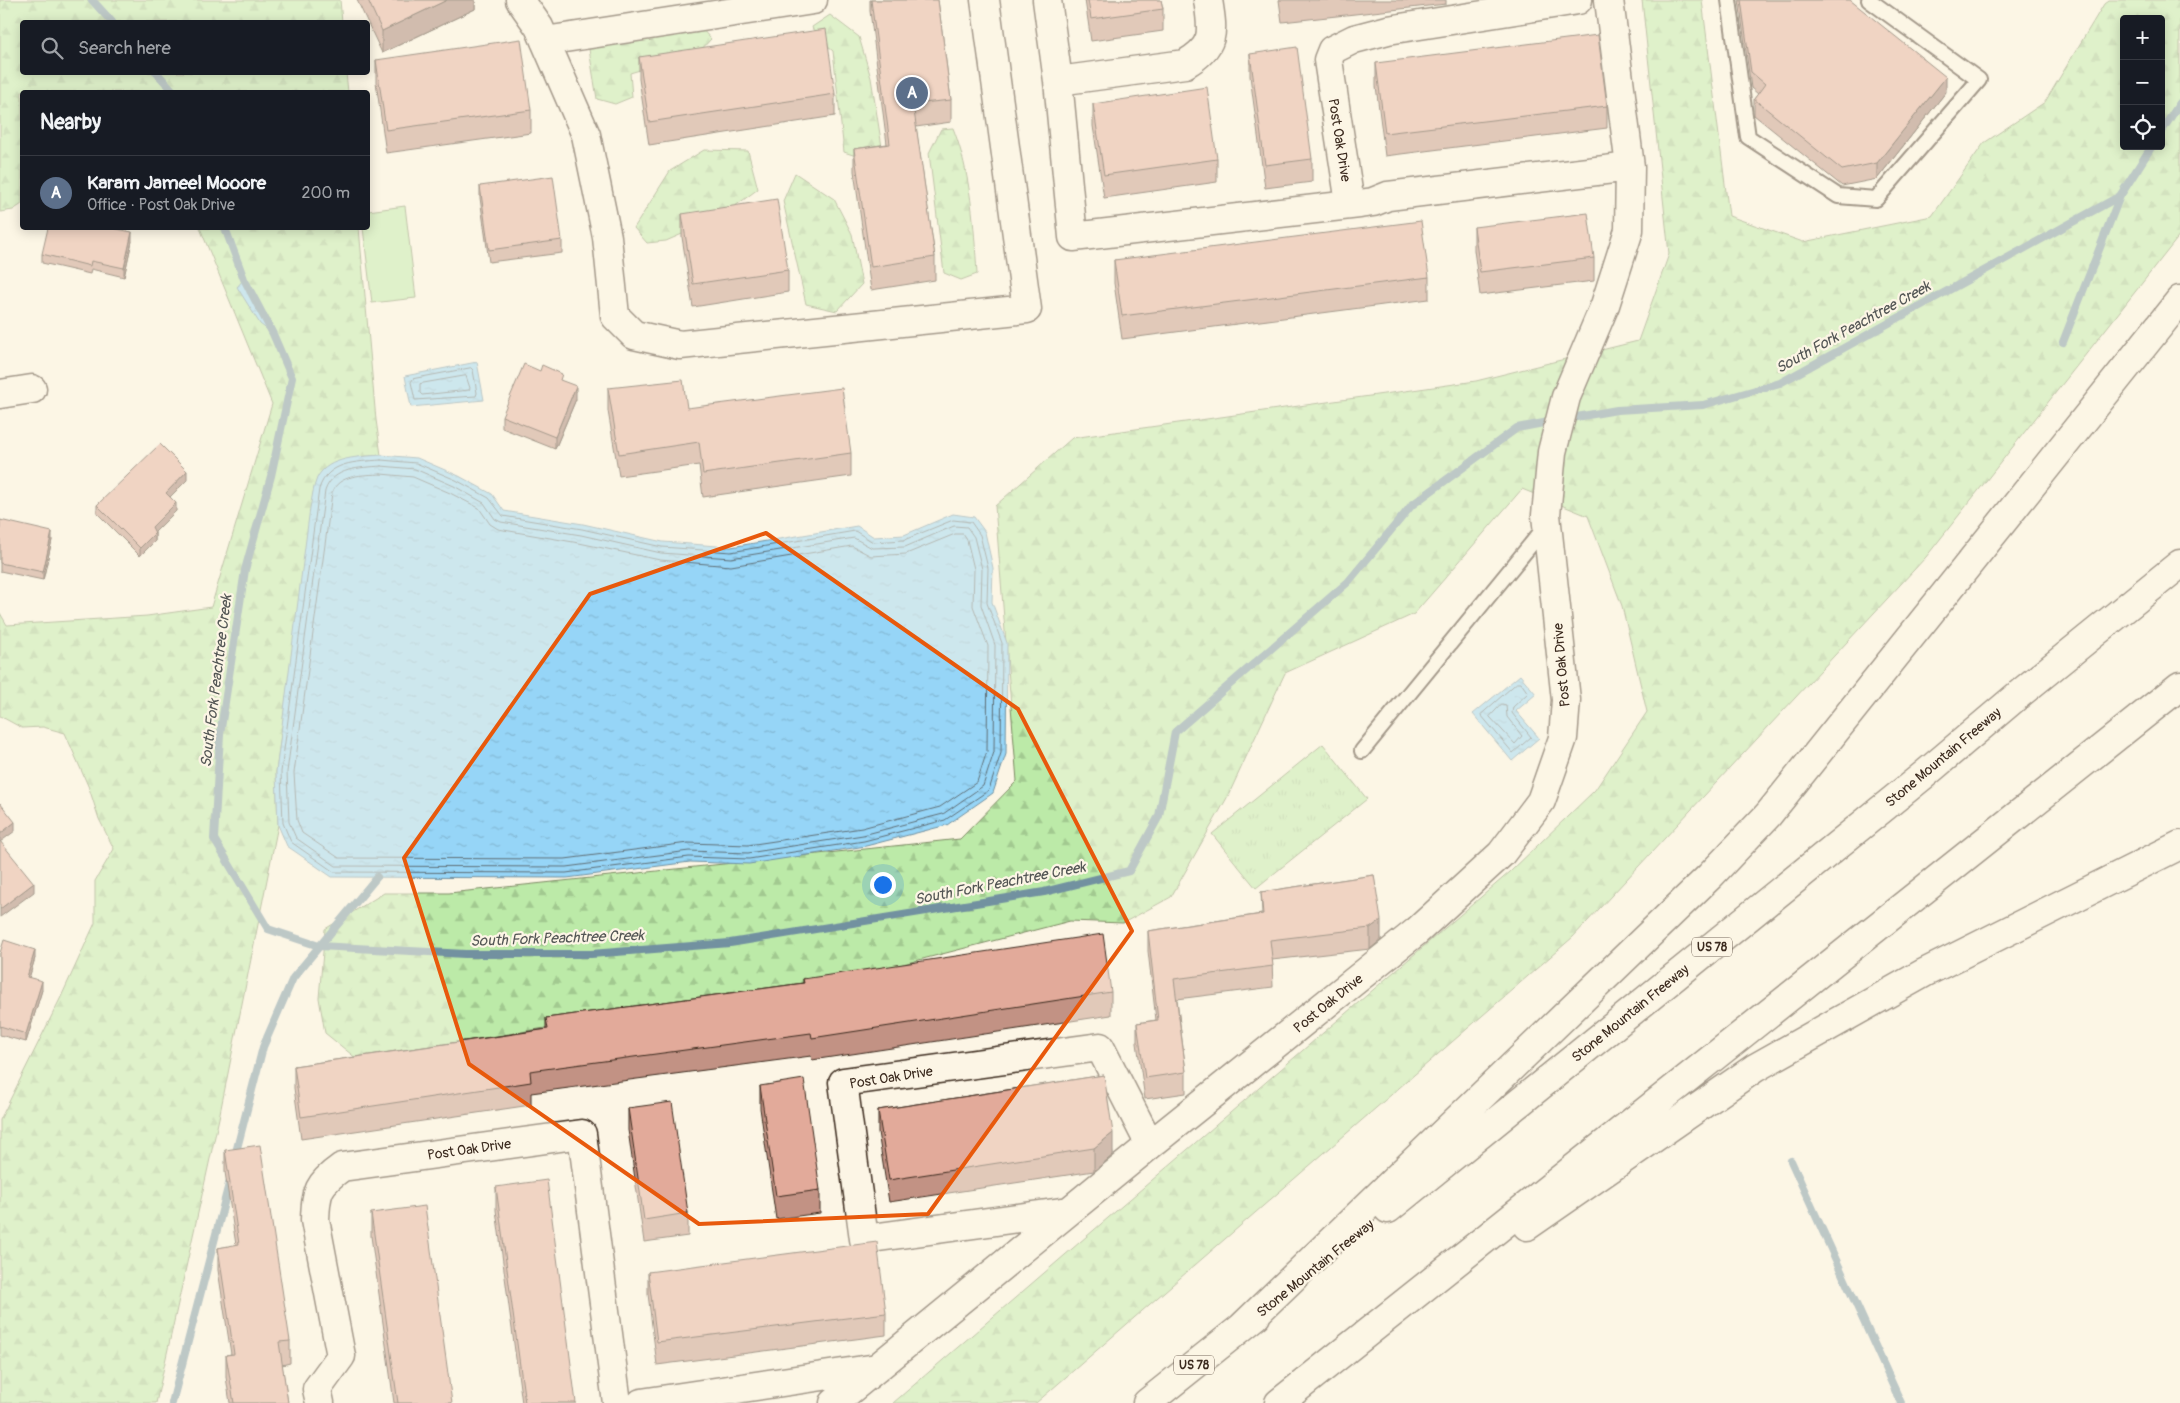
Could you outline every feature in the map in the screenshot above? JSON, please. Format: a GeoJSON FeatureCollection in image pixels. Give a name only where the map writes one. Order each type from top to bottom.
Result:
{"type":"FeatureCollection","features":[{"type":"Feature","properties":{"kind":"main road"},"geometry":{"type":"LineString","coordinates":[[520,0],[539,27],[586,135],[607,237],[615,316],[634,336],[680,345],[1027,309],[985,0]]}},
{"type":"Feature","properties":{"kind":"main road"},"geometry":{"type":"LineString","coordinates":[[545,41],[813,0]]}},
{"type":"Feature","properties":{"kind":"main road"},"geometry":{"type":"LineString","coordinates":[[1048,0],[1073,237],[1359,204],[1373,202],[1388,196],[1630,167]]}},
{"type":"Feature","properties":{"kind":"main road"},"geometry":{"type":"LineString","coordinates":[[1058,81],[1185,64],[1199,56],[1210,42],[1212,28],[1208,0]]}},
{"type":"Feature","properties":{"kind":"main road","name":"Post Oak Drive"},"geometry":{"type":"LineString","coordinates":[[1359,204],[1349,196],[1328,60],[1332,50],[1354,39],[1388,30],[1578,0]]}},
{"type":"Feature","properties":{"kind":"main road","name":"Post Oak Drive"},"geometry":{"type":"LineString","coordinates":[[834,1403],[1150,1145],[1417,932],[1501,854],[1542,801],[1563,738],[1566,700],[1546,515],[1552,452],[1566,397],[1605,306],[1629,230],[1630,167],[1609,0]]}},
{"type":"Feature","properties":{"kind":"main road"},"geometry":{"type":"LineString","coordinates":[[1242,1327],[1710,876],[1768,815],[2180,300]]}},
{"type":"Feature","properties":{"kind":"main road"},"geometry":{"type":"LineString","coordinates":[[0,394],[32,389]]}},
{"type":"Feature","properties":{"kind":"main road","name":"Stone Mountain Freeway"},"geometry":{"type":"LineString","coordinates":[[1147,1403],[1909,787],[2023,691],[2180,564]]}},
{"type":"Feature","properties":{"kind":"main road"},"geometry":{"type":"LineString","coordinates":[[1278,1403],[2180,686]]}},
{"type":"Feature","properties":{"kind":"main road"},"geometry":{"type":"LineString","coordinates":[[1302,1383],[1755,1068],[1924,973],[2180,845]]}},
{"type":"Feature","properties":{"kind":"main road","name":"Post Oak Drive"},"geometry":{"type":"LineString","coordinates":[[1070,1211],[864,1239],[844,1082],[1100,1047],[1150,1145]]}},
{"type":"Feature","properties":{"kind":"main road","name":"Post Oak Drive"},"geometry":{"type":"LineString","coordinates":[[320,1403],[317,1389],[341,1356],[315,1220],[316,1199],[325,1179],[342,1167],[582,1134],[617,1403]]}},
{"type":"Feature","properties":{"kind":"main road"},"geometry":{"type":"LineString","coordinates":[[641,1403],[877,1368]]}},
{"type":"Feature","properties":{"kind":"lane"},"geometry":{"type":"LineString","coordinates":[[1729,0],[1748,137],[1838,196],[1876,199],[1979,80],[1869,0]]}},
{"type":"Feature","properties":{"kind":"lane"},"geometry":{"type":"LineString","coordinates":[[1362,751],[1547,526]]}},
{"type":"Feature","properties":{"kind":"highlighted area"},"geometry":{"type":"Polygon","coordinates":[[[766,533],[1018,709],[1132,931],[928,1214],[699,1224],[469,1064],[404,858],[590,594],[766,533]]]}},
{"type":"Feature","properties":{"kind":"green space"},"geometry":{"type":"Polygon","coordinates":[[[0,0],[340,0],[342,20],[20,20],[20,75],[346,75],[348,90],[20,90],[20,205],[13,210],[0,212],[0,0]]]}},
{"type":"Feature","properties":{"kind":"green space"},"geometry":{"type":"Polygon","coordinates":[[[1642,0],[1702,0],[1729,216],[1803,242],[1932,216],[1984,143],[2045,102],[2104,4],[2109,0],[2180,0],[2180,235],[1926,557],[1573,937],[1036,1403],[893,1403],[1510,872],[1595,790],[1647,712],[1622,606],[1588,516],[1522,489],[1414,614],[1285,673],[1228,796],[1171,897],[1123,923],[1070,921],[849,978],[357,1059],[325,1033],[319,998],[325,929],[384,893],[449,893],[960,839],[1017,781],[995,506],[1072,438],[1476,381],[1638,341],[1669,254],[1642,0]]]}},
{"type":"Feature","properties":{"kind":"green space"},"geometry":{"type":"Polygon","coordinates":[[[830,15],[859,37],[871,78],[882,147],[868,160],[844,152],[833,51],[816,37],[812,27],[830,15]]]}},
{"type":"Feature","properties":{"kind":"green space"},"geometry":{"type":"Polygon","coordinates":[[[700,27],[711,39],[699,52],[630,73],[632,97],[615,104],[597,99],[588,43],[700,27]]]}},
{"type":"Feature","properties":{"kind":"green space"},"geometry":{"type":"Polygon","coordinates":[[[953,128],[968,181],[977,274],[961,280],[944,273],[929,153],[941,129],[953,128]]]}},
{"type":"Feature","properties":{"kind":"green space"},"geometry":{"type":"Polygon","coordinates":[[[704,150],[748,151],[758,189],[719,218],[666,241],[647,243],[634,228],[670,171],[704,150]]]}},
{"type":"Feature","properties":{"kind":"green space"},"geometry":{"type":"Polygon","coordinates":[[[795,173],[834,199],[852,234],[862,284],[837,311],[806,304],[783,201],[795,173]]]}},
{"type":"Feature","properties":{"kind":"green space"},"geometry":{"type":"Polygon","coordinates":[[[405,206],[416,298],[372,303],[363,230],[370,230],[370,211],[405,206]]]}},
{"type":"Feature","properties":{"kind":"green space"},"geometry":{"type":"Polygon","coordinates":[[[201,230],[359,230],[376,420],[381,455],[351,459],[333,465],[319,478],[314,488],[276,772],[278,825],[219,1118],[156,1403],[0,1403],[0,1120],[61,997],[95,923],[95,881],[114,849],[99,819],[89,788],[65,733],[43,727],[22,728],[0,716],[0,613],[7,625],[147,616],[211,607],[272,404],[201,230]]]}},
{"type":"Feature","properties":{"kind":"green space"},"geometry":{"type":"Polygon","coordinates":[[[1323,744],[1367,799],[1256,888],[1212,834],[1323,744]]]}},
{"type":"Feature","properties":{"kind":"water"},"geometry":{"type":"Polygon","coordinates":[[[244,279],[273,334],[260,324],[237,287],[244,279]]]}},
{"type":"Feature","properties":{"kind":"water"},"geometry":{"type":"Polygon","coordinates":[[[477,362],[484,400],[411,407],[405,376],[477,362]]]}},
{"type":"Feature","properties":{"kind":"water"},"geometry":{"type":"Polygon","coordinates":[[[381,455],[417,458],[459,476],[492,494],[504,511],[583,524],[663,542],[731,547],[857,526],[874,537],[904,535],[953,514],[974,517],[985,532],[993,568],[992,602],[1007,643],[1006,754],[993,793],[947,825],[866,846],[749,864],[690,862],[567,878],[332,877],[287,846],[278,825],[276,772],[310,508],[317,478],[329,465],[337,462],[355,457],[381,455]]]}},
{"type":"Feature","properties":{"kind":"water"},"geometry":{"type":"Polygon","coordinates":[[[1520,675],[1536,694],[1516,711],[1539,738],[1512,761],[1473,714],[1520,675]]]}},
{"type":"Feature","properties":{"kind":"building"},"geometry":{"type":"Polygon","coordinates":[[[368,0],[447,0],[382,31],[368,0]]]}},
{"type":"Feature","properties":{"kind":"building"},"geometry":{"type":"Polygon","coordinates":[[[871,0],[938,0],[951,100],[913,104],[935,257],[871,267],[854,149],[890,144],[871,0]]]}},
{"type":"Feature","properties":{"kind":"building"},"geometry":{"type":"Polygon","coordinates":[[[1088,0],[1161,0],[1163,9],[1091,19],[1088,0]]]}},
{"type":"Feature","properties":{"kind":"building"},"geometry":{"type":"Polygon","coordinates":[[[1741,0],[1850,0],[1946,77],[1877,163],[1842,170],[1754,99],[1765,84],[1751,72],[1741,0]]]}},
{"type":"Feature","properties":{"kind":"building"},"geometry":{"type":"Polygon","coordinates":[[[826,29],[835,94],[649,122],[639,57],[826,29]]]}},
{"type":"Feature","properties":{"kind":"building"},"geometry":{"type":"Polygon","coordinates":[[[1598,35],[1607,106],[1385,133],[1376,63],[1598,35]]]}},
{"type":"Feature","properties":{"kind":"building"},"geometry":{"type":"Polygon","coordinates":[[[521,39],[531,110],[386,130],[376,60],[521,39]]]}},
{"type":"Feature","properties":{"kind":"building"},"geometry":{"type":"Polygon","coordinates":[[[1297,47],[1312,159],[1265,165],[1250,54],[1297,47]]]}},
{"type":"Feature","properties":{"kind":"building"},"geometry":{"type":"Polygon","coordinates":[[[1207,87],[1217,159],[1104,175],[1093,104],[1207,87]]]}},
{"type":"Feature","properties":{"kind":"building"},"geometry":{"type":"Polygon","coordinates":[[[553,176],[562,240],[489,250],[480,186],[553,176]]]}},
{"type":"Feature","properties":{"kind":"building"},"geometry":{"type":"Polygon","coordinates":[[[777,199],[788,270],[693,284],[682,214],[777,199]]]}},
{"type":"Feature","properties":{"kind":"building"},"geometry":{"type":"Polygon","coordinates":[[[1588,213],[1594,258],[1480,272],[1474,227],[1588,213]]]}},
{"type":"Feature","properties":{"kind":"building"},"geometry":{"type":"Polygon","coordinates":[[[1421,221],[1429,277],[1122,316],[1114,260],[1421,221]]]}},
{"type":"Feature","properties":{"kind":"building"},"geometry":{"type":"Polygon","coordinates":[[[48,230],[122,230],[132,232],[124,268],[91,261],[90,266],[42,254],[48,230]]]}},
{"type":"Feature","properties":{"kind":"building"},"geometry":{"type":"Polygon","coordinates":[[[524,364],[540,371],[542,365],[562,374],[560,380],[576,386],[555,437],[502,416],[524,364]]]}},
{"type":"Feature","properties":{"kind":"building"},"geometry":{"type":"Polygon","coordinates":[[[683,380],[687,408],[842,388],[851,453],[703,474],[699,442],[619,454],[608,388],[683,380]]]}},
{"type":"Feature","properties":{"kind":"building"},"geometry":{"type":"Polygon","coordinates":[[[160,444],[187,471],[166,493],[176,503],[152,527],[155,533],[140,548],[97,505],[160,444]]]}},
{"type":"Feature","properties":{"kind":"building"},"geometry":{"type":"Polygon","coordinates":[[[0,520],[52,532],[43,572],[0,563],[0,520]]]}},
{"type":"Feature","properties":{"kind":"building"},"geometry":{"type":"Polygon","coordinates":[[[0,803],[15,822],[0,834],[0,803]]]}},
{"type":"Feature","properties":{"kind":"building"},"geometry":{"type":"Polygon","coordinates":[[[0,841],[34,883],[0,909],[0,841]]]}},
{"type":"Feature","properties":{"kind":"building"},"geometry":{"type":"Polygon","coordinates":[[[1374,875],[1381,920],[1370,928],[1270,940],[1273,966],[1174,979],[1186,1072],[1145,1078],[1137,1023],[1158,1020],[1148,931],[1263,914],[1261,892],[1374,875]]]}},
{"type":"Feature","properties":{"kind":"building"},"geometry":{"type":"Polygon","coordinates":[[[1103,934],[1111,992],[812,1038],[811,1033],[530,1071],[531,1082],[301,1117],[294,1066],[548,1029],[546,1018],[804,983],[803,979],[1103,934]]]}},
{"type":"Feature","properties":{"kind":"building"},"geometry":{"type":"Polygon","coordinates":[[[4,940],[35,950],[27,977],[42,981],[26,1034],[0,1026],[0,953],[4,940]]]}},
{"type":"Feature","properties":{"kind":"building"},"geometry":{"type":"Polygon","coordinates":[[[1104,1075],[1113,1133],[1094,1148],[889,1180],[878,1110],[1104,1075]]]}},
{"type":"Feature","properties":{"kind":"building"},"geometry":{"type":"Polygon","coordinates":[[[804,1079],[820,1190],[776,1196],[760,1086],[804,1079]]]}},
{"type":"Feature","properties":{"kind":"building"},"geometry":{"type":"Polygon","coordinates":[[[672,1102],[688,1213],[644,1220],[628,1108],[672,1102]]]}},
{"type":"Feature","properties":{"kind":"building"},"geometry":{"type":"Polygon","coordinates":[[[260,1145],[290,1341],[279,1342],[288,1403],[234,1403],[226,1355],[234,1354],[218,1248],[239,1244],[225,1150],[260,1145]]]}},
{"type":"Feature","properties":{"kind":"building"},"geometry":{"type":"Polygon","coordinates":[[[547,1180],[576,1403],[525,1403],[496,1187],[547,1180]]]}},
{"type":"Feature","properties":{"kind":"building"},"geometry":{"type":"Polygon","coordinates":[[[425,1206],[452,1403],[398,1403],[371,1213],[425,1206]]]}},
{"type":"Feature","properties":{"kind":"building"},"geometry":{"type":"Polygon","coordinates":[[[877,1242],[886,1313],[657,1342],[648,1272],[877,1242]]]}},
{"type":"Feature","properties":{"kind":"waterway","name":"South Fork Peachtree Creek"},"geometry":{"type":"LineString","coordinates":[[92,0],[110,20]]}},
{"type":"Feature","properties":{"kind":"waterway","name":"South Fork Peachtree Creek"},"geometry":{"type":"LineString","coordinates":[[159,75],[172,90]]}},
{"type":"Feature","properties":{"kind":"waterway","name":"South Fork Peachtree Creek"},"geometry":{"type":"LineString","coordinates":[[2165,126],[2180,103]]}},
{"type":"Feature","properties":{"kind":"waterway","name":"South Fork Peachtree Creek"},"geometry":{"type":"LineString","coordinates":[[1565,419],[1617,410],[1703,405],[1780,383],[2120,196],[2149,150]]}},
{"type":"Feature","properties":{"kind":"waterway"},"geometry":{"type":"LineString","coordinates":[[2063,342],[2120,196]]}},
{"type":"Feature","properties":{"kind":"waterway","name":"South Fork Peachtree Creek"},"geometry":{"type":"LineString","coordinates":[[226,230],[244,279],[273,334],[292,378],[271,476],[245,570],[220,735],[214,839],[268,929],[319,946],[465,954],[591,954],[730,943],[1044,892],[1129,871],[1159,816],[1175,732],[1348,582],[1412,505],[1517,428],[1554,421]]}},
{"type":"Feature","properties":{"kind":"waterway"},"geometry":{"type":"LineString","coordinates":[[235,1156],[263,1047],[293,978],[377,877]]}},
{"type":"Feature","properties":{"kind":"waterway"},"geometry":{"type":"LineString","coordinates":[[1791,1161],[1901,1403]]}},
{"type":"Feature","properties":{"kind":"waterway"},"geometry":{"type":"LineString","coordinates":[[172,1403],[230,1180]]}},
{"type":"Feature","properties":{"kind":"place","name":"Karam Jameel Mooore"},"geometry":{"type":"Point","coordinates":[912,93]}}]}
